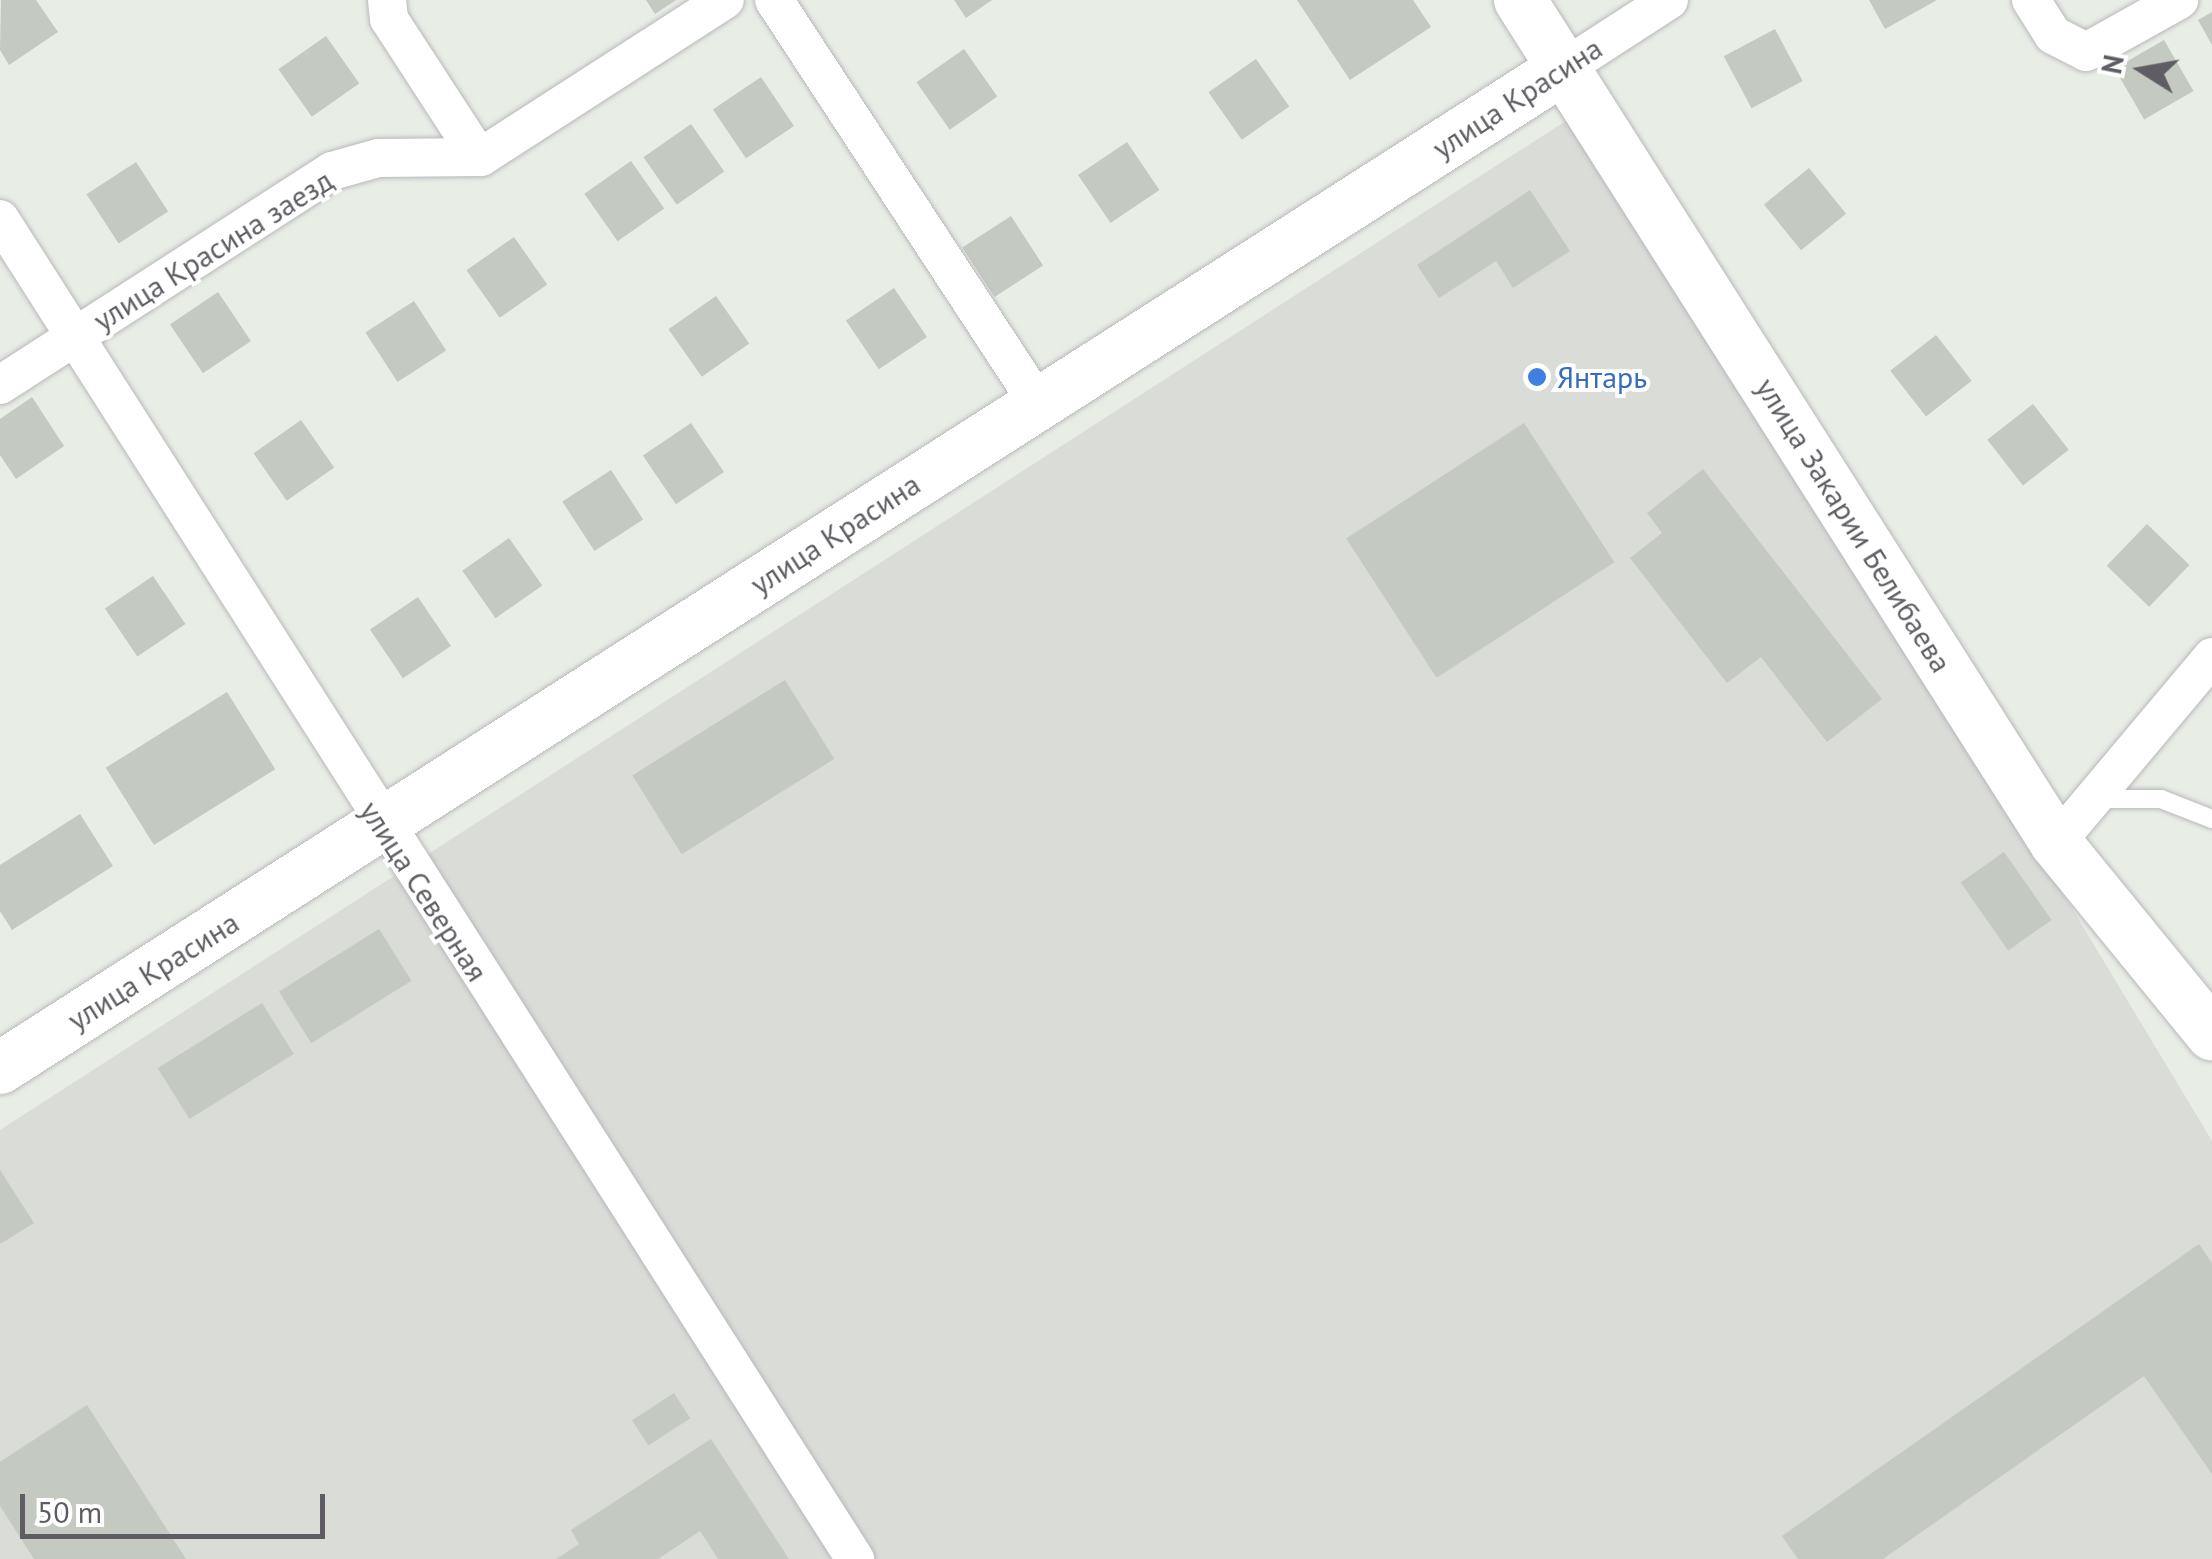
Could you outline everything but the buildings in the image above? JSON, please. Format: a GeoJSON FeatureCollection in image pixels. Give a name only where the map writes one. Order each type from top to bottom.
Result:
{"type":"FeatureCollection","features":[{"type":"Feature","properties":{"kind":"street"},"geometry":{"type":"LineString","coordinates":[[387,0],[388,18],[478,156],[725,0]]}},
{"type":"Feature","properties":{"kind":"street"},"geometry":{"type":"LineString","coordinates":[[774,0],[1038,403]]}},
{"type":"Feature","properties":{"kind":"street","name":"улица Закарии Белибаева"},"geometry":{"type":"LineString","coordinates":[[1520,0],[2056,843],[2210,1030]]}},
{"type":"Feature","properties":{"kind":"street","name":"улица Красина"},"geometry":{"type":"LineString","coordinates":[[0,1068],[1670,0]]}},
{"type":"Feature","properties":{"kind":"street"},"geometry":{"type":"LineString","coordinates":[[2031,0],[2053,35],[2086,52],[2179,0]]}},
{"type":"Feature","properties":{"kind":"street","name":"улица Красина заезд"},"geometry":{"type":"LineString","coordinates":[[0,385],[332,171],[378,158],[478,156]]}},
{"type":"Feature","properties":{"kind":"street","name":"улица Северная"},"geometry":{"type":"LineString","coordinates":[[0,219],[382,826],[855,1559]]}},
{"type":"Feature","properties":{"kind":"street"},"geometry":{"type":"LineString","coordinates":[[2056,843],[2096,800],[2212,657]]}},
{"type":"Feature","properties":{"kind":"lane"},"geometry":{"type":"LineString","coordinates":[[2096,800],[2161,799],[2212,820]]}},
{"type":"Feature","properties":{"kind":"shaded area"},"geometry":{"type":"Polygon","coordinates":[[[1589,106],[2212,1141],[2212,1559],[0,1559],[0,1130],[1589,106]]]}},
{"type":"Feature","properties":{"kind":"place","name":"Янтарь"},"geometry":{"type":"Point","coordinates":[1537,377]}}]}
